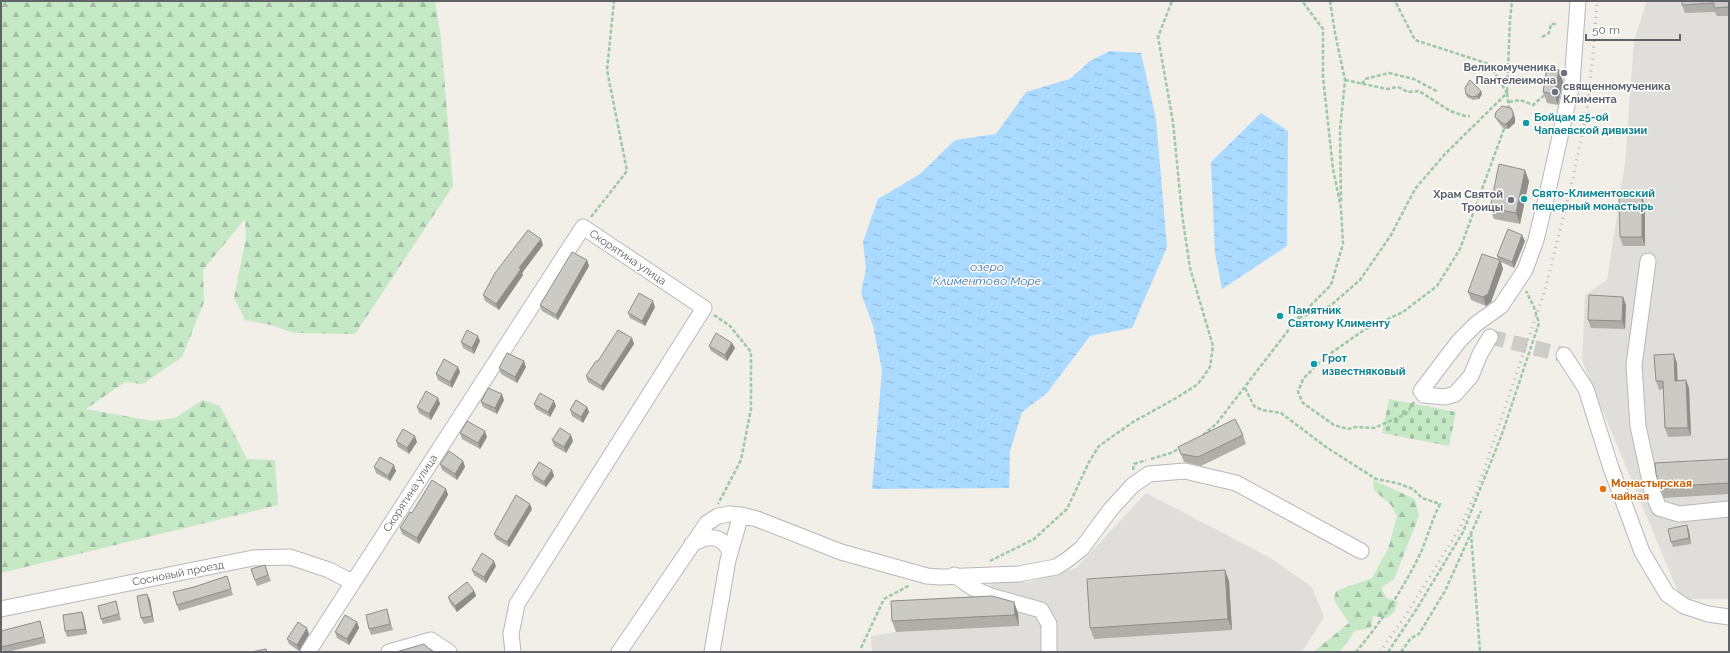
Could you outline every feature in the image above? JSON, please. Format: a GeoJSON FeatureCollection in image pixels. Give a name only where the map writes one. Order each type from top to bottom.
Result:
{"type":"FeatureCollection","features":[{"type":"Feature","properties":{"kind":"street"},"geometry":{"type":"LineString","coordinates":[[1490,337],[1480,354],[1471,376],[1455,394],[1445,397],[1424,395],[1421,391],[1459,341],[1476,324],[1501,306],[1526,270],[1536,240],[1572,83],[1578,1]]}},
{"type":"Feature","properties":{"kind":"street","name":"Скорятина улица"},"geometry":{"type":"LineString","coordinates":[[308,652],[583,227],[704,308]]}},
{"type":"Feature","properties":{"kind":"street"},"geometry":{"type":"LineString","coordinates":[[1648,261],[1634,365],[1638,426],[1652,491],[1659,508],[1679,514],[1729,509]]}},
{"type":"Feature","properties":{"kind":"street"},"geometry":{"type":"LineString","coordinates":[[513,652],[512,634],[517,604],[704,308]]}},
{"type":"Feature","properties":{"kind":"street"},"geometry":{"type":"LineString","coordinates":[[1564,356],[1586,388],[1611,468],[1642,552],[1667,594],[1684,606],[1708,614],[1729,617]]}},
{"type":"Feature","properties":{"kind":"street"},"geometry":{"type":"LineString","coordinates":[[619,652],[707,523],[718,516],[729,514],[757,519],[841,552],[928,576],[1018,574],[1056,566],[1067,560],[1082,548],[1111,510],[1133,485],[1149,474],[1185,471],[1236,483],[1361,551]]}},
{"type":"Feature","properties":{"kind":"street"},"geometry":{"type":"LineString","coordinates":[[712,652],[730,552],[741,515]]}},
{"type":"Feature","properties":{"kind":"street"},"geometry":{"type":"LineString","coordinates":[[692,544],[702,539],[712,538],[720,540],[727,546],[730,552]]}},
{"type":"Feature","properties":{"kind":"street","name":"Сосновый проезд"},"geometry":{"type":"LineString","coordinates":[[1,609],[253,558],[290,557],[329,570],[352,582]]}},
{"type":"Feature","properties":{"kind":"street"},"geometry":{"type":"LineString","coordinates":[[954,576],[973,588],[991,596],[1041,610],[1049,624],[1049,652]]}},
{"type":"Feature","properties":{"kind":"street"},"geometry":{"type":"LineString","coordinates":[[389,652],[431,640],[449,652]]}},
{"type":"Feature","properties":{"kind":"path"},"geometry":{"type":"LineString","coordinates":[[583,227],[627,170],[607,70],[614,1]]}},
{"type":"Feature","properties":{"kind":"path"},"geometry":{"type":"LineString","coordinates":[[986,562],[1034,539],[1067,509],[1089,462],[1099,446],[1132,422],[1198,384],[1210,367],[1213,346],[1190,268],[1182,214],[1173,122],[1158,37],[1172,1]]}},
{"type":"Feature","properties":{"kind":"path"},"geometry":{"type":"LineString","coordinates":[[1302,1],[1323,28],[1323,77],[1333,169],[1341,208]]}},
{"type":"Feature","properties":{"kind":"path"},"geometry":{"type":"LineString","coordinates":[[1199,438],[1217,423],[1297,319],[1331,285],[1343,244],[1340,130],[1345,80],[1330,1]]}},
{"type":"Feature","properties":{"kind":"path"},"geometry":{"type":"LineString","coordinates":[[1395,1],[1415,40],[1489,64],[1507,92]]}},
{"type":"Feature","properties":{"kind":"path"},"geometry":{"type":"LineString","coordinates":[[1509,112],[1507,92],[1512,1]]}},
{"type":"Feature","properties":{"kind":"path"},"geometry":{"type":"LineString","coordinates":[[1542,37],[1549,33],[1551,24],[1558,24]]}},
{"type":"Feature","properties":{"kind":"path"},"geometry":{"type":"LineString","coordinates":[[1362,84],[1366,79],[1389,73],[1414,79],[1438,92]]}},
{"type":"Feature","properties":{"kind":"path"},"geometry":{"type":"LineString","coordinates":[[1345,80],[1387,89],[1398,87],[1408,92],[1419,90],[1450,112],[1470,116]]}},
{"type":"Feature","properties":{"kind":"path"},"geometry":{"type":"LineString","coordinates":[[1297,319],[1330,306],[1360,280],[1391,235],[1415,189],[1445,154],[1507,92]]}},
{"type":"Feature","properties":{"kind":"path"},"geometry":{"type":"LineString","coordinates":[[1509,102],[1520,100],[1533,105],[1547,93]]}},
{"type":"Feature","properties":{"kind":"path"},"geometry":{"type":"LineString","coordinates":[[1421,391],[1406,414],[1374,428],[1356,427],[1348,429],[1334,425],[1309,408],[1303,403],[1298,392],[1303,379],[1324,358],[1364,330],[1403,312],[1437,286],[1460,249],[1504,129]]}},
{"type":"Feature","properties":{"kind":"path"},"geometry":{"type":"LineString","coordinates":[[1388,652],[1416,610],[1463,532],[1502,434],[1539,324],[1527,292],[1514,287]]}},
{"type":"Feature","properties":{"kind":"path"},"geometry":{"type":"LineString","coordinates":[[704,308],[730,326],[751,352],[750,409],[741,460],[707,523]]}},
{"type":"Feature","properties":{"kind":"path"},"geometry":{"type":"LineString","coordinates":[[1244,388],[1254,406],[1262,410],[1281,413],[1326,446],[1376,479],[1397,483],[1413,489],[1422,498],[1440,504],[1433,518],[1421,552],[1396,597],[1371,634],[1356,652]]}},
{"type":"Feature","properties":{"kind":"path"},"geometry":{"type":"LineString","coordinates":[[1133,485],[1132,474],[1134,464],[1171,453],[1187,444]]}},
{"type":"Feature","properties":{"kind":"path"},"geometry":{"type":"LineString","coordinates":[[1401,652],[1411,638],[1419,634],[1445,591],[1481,511]]}},
{"type":"Feature","properties":{"kind":"path"},"geometry":{"type":"LineString","coordinates":[[1471,531],[1480,652]]}},
{"type":"Feature","properties":{"kind":"path"},"geometry":{"type":"LineString","coordinates":[[861,648],[884,600],[928,576]]}},
{"type":"Feature","properties":{"kind":"shaded area"},"geometry":{"type":"Polygon","coordinates":[[[1647,1],[1729,1],[1729,599],[1681,599],[1582,361],[1585,295],[1607,280],[1625,163],[1634,41],[1647,1]]]}},
{"type":"Feature","properties":{"kind":"shaded area"},"geometry":{"type":"Polygon","coordinates":[[[1146,493],[1269,557],[1312,587],[1324,617],[1302,652],[872,652],[871,636],[896,632],[895,612],[991,607],[990,579],[1029,582],[1076,568],[1146,493]]]}},
{"type":"Feature","properties":{"kind":"green space"},"geometry":{"type":"Polygon","coordinates":[[[1,1],[435,1],[441,38],[453,186],[355,334],[294,333],[271,325],[245,320],[234,297],[246,238],[245,219],[203,270],[204,302],[182,357],[143,384],[125,382],[86,409],[152,421],[175,418],[203,400],[220,406],[247,459],[275,460],[278,505],[1,573],[1,1]]]}},
{"type":"Feature","properties":{"kind":"green space"},"geometry":{"type":"Polygon","coordinates":[[[1389,399],[1456,412],[1449,446],[1382,433],[1389,399]]]}},
{"type":"Feature","properties":{"kind":"green space"},"geometry":{"type":"Polygon","coordinates":[[[1373,480],[1415,499],[1419,516],[1394,579],[1381,588],[1387,598],[1398,602],[1394,612],[1387,618],[1373,616],[1371,628],[1354,631],[1339,652],[1313,652],[1349,623],[1334,600],[1336,591],[1372,578],[1388,549],[1397,516],[1391,505],[1374,490],[1373,480]]]}},
{"type":"Feature","properties":{"kind":"water","name":"озеро Климентово Море"},"geometry":{"type":"Polygon","coordinates":[[[1110,51],[1141,53],[1156,119],[1167,247],[1132,328],[1090,336],[1047,393],[1022,412],[1010,451],[1009,488],[872,489],[882,370],[873,326],[861,293],[866,269],[863,242],[878,199],[920,174],[955,140],[996,134],[1026,92],[1070,79],[1090,61],[1110,51]]]}},
{"type":"Feature","properties":{"kind":"water"},"geometry":{"type":"Polygon","coordinates":[[[1261,113],[1288,131],[1287,246],[1222,289],[1215,253],[1211,162],[1261,113]]]}},
{"type":"Feature","properties":{"kind":"building"},"geometry":{"type":"Polygon","coordinates":[[[1682,1],[1729,1],[1729,7],[1714,8],[1714,3],[1682,5],[1682,1]]]}},
{"type":"Feature","properties":{"kind":"building"},"geometry":{"type":"Polygon","coordinates":[[[1547,67],[1559,70],[1554,94],[1543,92],[1547,67]]]}},
{"type":"Feature","properties":{"kind":"building"},"geometry":{"type":"Polygon","coordinates":[[[1470,80],[1481,91],[1477,96],[1472,97],[1466,94],[1465,88],[1470,80]]]}},
{"type":"Feature","properties":{"kind":"building"},"geometry":{"type":"Polygon","coordinates":[[[1502,106],[1511,108],[1513,112],[1513,117],[1506,124],[1502,123],[1495,117],[1496,112],[1502,106]]]}},
{"type":"Feature","properties":{"kind":"building"},"geometry":{"type":"Polygon","coordinates":[[[1499,164],[1525,170],[1516,213],[1490,208],[1499,164]]]}},
{"type":"Feature","properties":{"kind":"building"},"geometry":{"type":"Polygon","coordinates":[[[1619,197],[1642,197],[1642,237],[1620,237],[1619,197]]]}},
{"type":"Feature","properties":{"kind":"building"},"geometry":{"type":"Polygon","coordinates":[[[1508,229],[1522,235],[1512,262],[1497,256],[1508,229]]]}},
{"type":"Feature","properties":{"kind":"building"},"geometry":{"type":"Polygon","coordinates":[[[528,230],[541,239],[519,268],[521,269],[496,304],[483,295],[495,273],[528,230]]]}},
{"type":"Feature","properties":{"kind":"building"},"geometry":{"type":"Polygon","coordinates":[[[572,252],[587,260],[556,315],[540,305],[572,252]]]}},
{"type":"Feature","properties":{"kind":"building"},"geometry":{"type":"Polygon","coordinates":[[[1482,254],[1500,260],[1488,294],[1483,297],[1468,292],[1482,254]]]}},
{"type":"Feature","properties":{"kind":"building"},"geometry":{"type":"Polygon","coordinates":[[[639,293],[653,301],[642,321],[628,313],[639,293]]]}},
{"type":"Feature","properties":{"kind":"building"},"geometry":{"type":"Polygon","coordinates":[[[1589,295],[1623,297],[1622,321],[1588,320],[1589,295]]]}},
{"type":"Feature","properties":{"kind":"building"},"geometry":{"type":"Polygon","coordinates":[[[467,330],[478,336],[472,348],[461,342],[467,330]]]}},
{"type":"Feature","properties":{"kind":"building"},"geometry":{"type":"Polygon","coordinates":[[[618,330],[632,338],[601,386],[586,376],[596,361],[598,361],[618,330]]]}},
{"type":"Feature","properties":{"kind":"building"},"geometry":{"type":"Polygon","coordinates":[[[716,333],[732,343],[725,355],[709,346],[716,333]]]}},
{"type":"Feature","properties":{"kind":"building"},"geometry":{"type":"Polygon","coordinates":[[[507,353],[524,361],[515,377],[499,368],[507,353]]]}},
{"type":"Feature","properties":{"kind":"building"},"geometry":{"type":"Polygon","coordinates":[[[1674,354],[1675,381],[1686,380],[1688,428],[1665,428],[1663,381],[1656,381],[1654,355],[1674,354]]]}},
{"type":"Feature","properties":{"kind":"building"},"geometry":{"type":"Polygon","coordinates":[[[444,359],[458,367],[450,382],[436,374],[444,359]]]}},
{"type":"Feature","properties":{"kind":"building"},"geometry":{"type":"Polygon","coordinates":[[[488,388],[502,394],[495,408],[481,402],[488,388]]]}},
{"type":"Feature","properties":{"kind":"building"},"geometry":{"type":"Polygon","coordinates":[[[426,391],[438,398],[429,414],[417,407],[426,391]]]}},
{"type":"Feature","properties":{"kind":"building"},"geometry":{"type":"Polygon","coordinates":[[[540,393],[554,401],[548,412],[534,404],[540,393]]]}},
{"type":"Feature","properties":{"kind":"building"},"geometry":{"type":"Polygon","coordinates":[[[576,400],[587,407],[581,417],[570,410],[576,400]]]}},
{"type":"Feature","properties":{"kind":"building"},"geometry":{"type":"Polygon","coordinates":[[[1235,419],[1243,435],[1198,457],[1181,454],[1178,447],[1235,419]]]}},
{"type":"Feature","properties":{"kind":"building"},"geometry":{"type":"Polygon","coordinates":[[[467,421],[485,431],[478,443],[460,433],[467,421]]]}},
{"type":"Feature","properties":{"kind":"building"},"geometry":{"type":"Polygon","coordinates":[[[560,428],[571,435],[564,447],[552,440],[560,428]]]}},
{"type":"Feature","properties":{"kind":"building"},"geometry":{"type":"Polygon","coordinates":[[[403,429],[415,436],[407,448],[396,441],[403,429]]]}},
{"type":"Feature","properties":{"kind":"building"},"geometry":{"type":"Polygon","coordinates":[[[449,451],[463,461],[455,474],[440,464],[449,451]]]}},
{"type":"Feature","properties":{"kind":"building"},"geometry":{"type":"Polygon","coordinates":[[[380,457],[394,465],[388,476],[374,467],[380,457]]]}},
{"type":"Feature","properties":{"kind":"building"},"geometry":{"type":"Polygon","coordinates":[[[1729,459],[1729,483],[1660,487],[1656,474],[1655,463],[1729,459]]]}},
{"type":"Feature","properties":{"kind":"building"},"geometry":{"type":"Polygon","coordinates":[[[539,462],[552,470],[544,482],[532,474],[539,462]]]}},
{"type":"Feature","properties":{"kind":"building"},"geometry":{"type":"Polygon","coordinates":[[[432,480],[446,489],[417,538],[400,528],[410,512],[412,513],[432,480]]]}},
{"type":"Feature","properties":{"kind":"building"},"geometry":{"type":"Polygon","coordinates":[[[516,495],[530,504],[507,542],[494,534],[516,495]]]}},
{"type":"Feature","properties":{"kind":"building"},"geometry":{"type":"Polygon","coordinates":[[[1687,525],[1689,538],[1671,542],[1668,529],[1687,525]]]}},
{"type":"Feature","properties":{"kind":"building"},"geometry":{"type":"Polygon","coordinates":[[[482,553],[494,561],[484,577],[472,570],[482,553]]]}},
{"type":"Feature","properties":{"kind":"building"},"geometry":{"type":"Polygon","coordinates":[[[265,565],[268,575],[255,580],[251,569],[265,565]]]}},
{"type":"Feature","properties":{"kind":"building"},"geometry":{"type":"Polygon","coordinates":[[[1225,570],[1228,619],[1090,628],[1087,579],[1225,570]]]}},
{"type":"Feature","properties":{"kind":"building"},"geometry":{"type":"Polygon","coordinates":[[[227,576],[231,589],[177,605],[173,592],[227,576]]]}},
{"type":"Feature","properties":{"kind":"building"},"geometry":{"type":"Polygon","coordinates":[[[467,582],[474,591],[455,606],[448,597],[467,582]]]}},
{"type":"Feature","properties":{"kind":"building"},"geometry":{"type":"Polygon","coordinates":[[[147,594],[152,616],[141,618],[137,596],[147,594]]]}},
{"type":"Feature","properties":{"kind":"building"},"geometry":{"type":"Polygon","coordinates":[[[992,596],[1014,602],[1015,615],[892,621],[891,601],[992,596]]]}},
{"type":"Feature","properties":{"kind":"building"},"geometry":{"type":"Polygon","coordinates":[[[116,601],[119,614],[101,619],[98,606],[116,601]]]}},
{"type":"Feature","properties":{"kind":"building"},"geometry":{"type":"Polygon","coordinates":[[[387,609],[390,624],[369,629],[366,615],[387,609]]]}},
{"type":"Feature","properties":{"kind":"building"},"geometry":{"type":"Polygon","coordinates":[[[82,612],[85,629],[65,631],[63,615],[82,612]]]}},
{"type":"Feature","properties":{"kind":"building"},"geometry":{"type":"Polygon","coordinates":[[[345,615],[357,622],[347,639],[335,632],[345,615]]]}},
{"type":"Feature","properties":{"kind":"building"},"geometry":{"type":"Polygon","coordinates":[[[40,621],[44,637],[1,647],[1,631],[40,621]]]}},
{"type":"Feature","properties":{"kind":"building"},"geometry":{"type":"Polygon","coordinates":[[[298,622],[307,628],[297,645],[287,639],[298,622]]]}},
{"type":"Feature","properties":{"kind":"building"},"geometry":{"type":"Polygon","coordinates":[[[424,644],[433,652],[396,652],[424,644]]]}},
{"type":"Feature","properties":{"kind":"building"},"geometry":{"type":"Polygon","coordinates":[[[266,649],[267,652],[251,652],[266,649]]]}},
{"type":"Feature","properties":{"kind":"tunnel"},"geometry":{"type":"LineString","coordinates":[[1490,337],[1564,355]]}},
{"type":"Feature","properties":{"kind":"railway"},"geometry":{"type":"LineString","coordinates":[[1380,652],[1406,615],[1461,526],[1478,487],[1545,290],[1573,178],[1587,111],[1597,1]]}},
{"type":"Feature","properties":{"kind":"place","name":"Великомученика Пантелеимона"},"geometry":{"type":"Point","coordinates":[1564,73]}},
{"type":"Feature","properties":{"kind":"place","name":"священномученика Климента"},"geometry":{"type":"Point","coordinates":[1555,92]}},
{"type":"Feature","properties":{"kind":"place","name":"Бойцам 25-ой Чапаевской дивизии"},"geometry":{"type":"Point","coordinates":[1526,123]}},
{"type":"Feature","properties":{"kind":"place","name":"Свято-Климентовский пещерный монастырь"},"geometry":{"type":"Point","coordinates":[1524,199]}},
{"type":"Feature","properties":{"kind":"place","name":"Храм Святой Троицы"},"geometry":{"type":"Point","coordinates":[1511,200]}},
{"type":"Feature","properties":{"kind":"place","name":"Памятник Святому Клименту"},"geometry":{"type":"Point","coordinates":[1280,316]}},
{"type":"Feature","properties":{"kind":"place","name":"Грот известняковый"},"geometry":{"type":"Point","coordinates":[1314,364]}},
{"type":"Feature","properties":{"kind":"place","name":"Монастырская чайная"},"geometry":{"type":"Point","coordinates":[1603,489]}}]}
